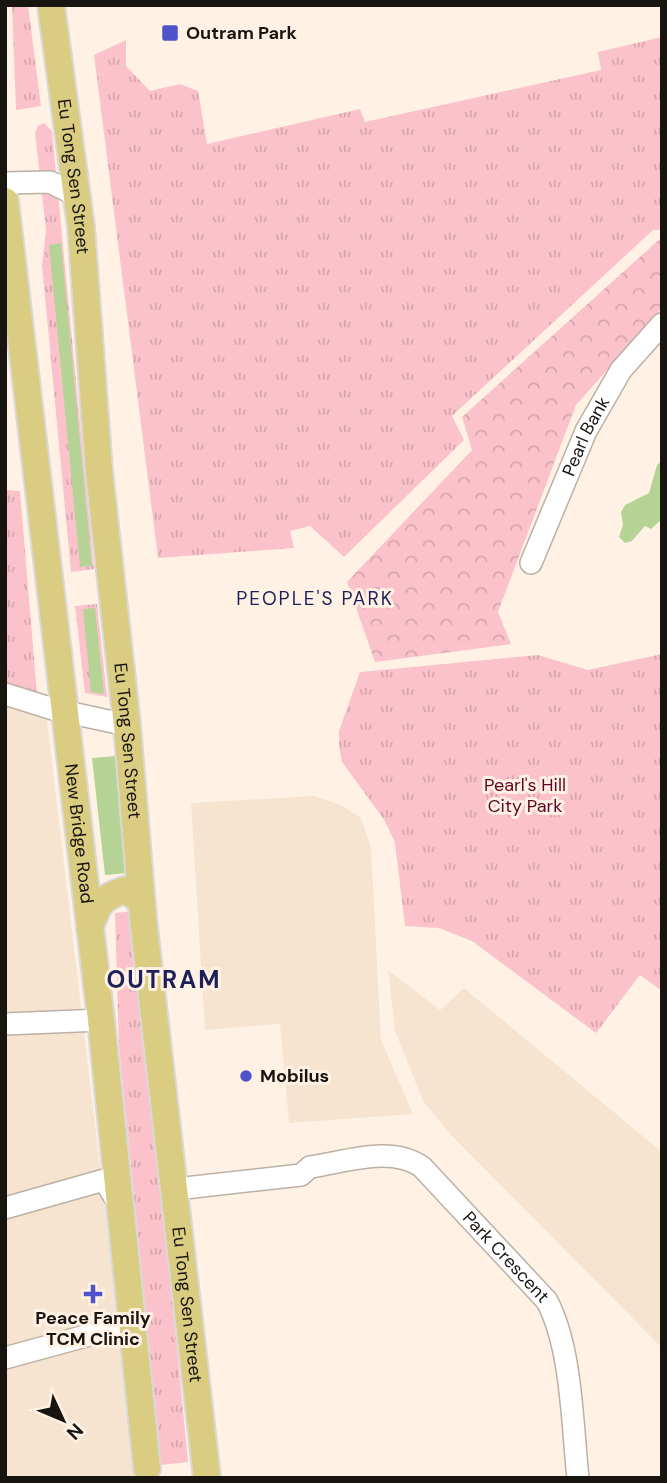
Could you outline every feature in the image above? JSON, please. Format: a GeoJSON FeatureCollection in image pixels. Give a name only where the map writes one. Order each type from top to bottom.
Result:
{"type":"FeatureCollection","features":[{"type":"Feature","properties":{"kind":"main road","name":"Eu Tong Sen Street"},"geometry":{"type":"LineString","coordinates":[[54,9],[78,196],[99,471],[127,725],[141,900],[176,1182],[208,1478]]}},
{"type":"Feature","properties":{"kind":"main road","name":"New Bridge Road"},"geometry":{"type":"LineString","coordinates":[[5,201],[101,1020],[147,1468]]}},
{"type":"Feature","properties":{"kind":"main road"},"geometry":{"type":"LineString","coordinates":[[90,927],[98,904],[107,897],[125,890],[141,900]]}},
{"type":"Feature","properties":{"kind":"street"},"geometry":{"type":"LineString","coordinates":[[5,183],[50,182],[78,196]]}},
{"type":"Feature","properties":{"kind":"street","name":"Pearl Bank"},"geometry":{"type":"LineString","coordinates":[[531,563],[586,430],[621,370],[662,324]]}},
{"type":"Feature","properties":{"kind":"street"},"geometry":{"type":"LineString","coordinates":[[5,694],[65,712],[127,725]]}},
{"type":"Feature","properties":{"kind":"street"},"geometry":{"type":"LineString","coordinates":[[5,1024],[101,1020]]}},
{"type":"Feature","properties":{"kind":"street","name":"Park Crescent"},"geometry":{"type":"LineString","coordinates":[[176,1182],[299,1162],[310,1167],[393,1155],[409,1158],[422,1167],[547,1301],[557,1324],[569,1391],[578,1478]]}},
{"type":"Feature","properties":{"kind":"street"},"geometry":{"type":"LineString","coordinates":[[5,1198],[117,1167]]}},
{"type":"Feature","properties":{"kind":"street"},"geometry":{"type":"LineString","coordinates":[[5,1208],[104,1180],[122,1208]]}},
{"type":"Feature","properties":{"kind":"street"},"geometry":{"type":"LineString","coordinates":[[5,1358],[133,1323]]}},
{"type":"Feature","properties":{"kind":"shaded area"},"geometry":{"type":"Polygon","coordinates":[[[61,243],[92,566],[80,567],[49,245],[61,243]]]}},
{"type":"Feature","properties":{"kind":"shaded area"},"geometry":{"type":"Polygon","coordinates":[[[662,461],[662,519],[651,529],[645,526],[632,541],[625,543],[619,537],[623,525],[621,512],[625,505],[649,493],[657,465],[662,461]]]}},
{"type":"Feature","properties":{"kind":"shaded area"},"geometry":{"type":"Polygon","coordinates":[[[95,608],[104,694],[91,692],[83,609],[95,608]]]}},
{"type":"Feature","properties":{"kind":"shaded area"},"geometry":{"type":"Polygon","coordinates":[[[5,707],[47,720],[137,1478],[5,1478],[5,707]]]}},
{"type":"Feature","properties":{"kind":"shaded area"},"geometry":{"type":"Polygon","coordinates":[[[115,756],[128,873],[105,875],[92,758],[115,756]]]}},
{"type":"Feature","properties":{"kind":"shaded area"},"geometry":{"type":"Polygon","coordinates":[[[314,796],[341,805],[361,818],[371,847],[381,1040],[413,1114],[289,1123],[280,1024],[205,1030],[191,803],[314,796]]]}},
{"type":"Feature","properties":{"kind":"shaded area"},"geometry":{"type":"Polygon","coordinates":[[[388,970],[440,1010],[464,988],[662,1152],[662,1348],[452,1136],[423,1101],[395,1031],[388,970]]]}},
{"type":"Feature","properties":{"kind":"green space"},"geometry":{"type":"Polygon","coordinates":[[[12,5],[28,5],[41,106],[16,110],[12,5]]]}},
{"type":"Feature","properties":{"kind":"green space"},"geometry":{"type":"Polygon","coordinates":[[[662,37],[662,230],[653,230],[452,416],[464,440],[344,557],[310,526],[290,531],[294,548],[158,558],[94,55],[126,40],[126,66],[150,91],[180,84],[198,91],[207,144],[360,109],[365,122],[601,70],[598,52],[662,37]]]}},
{"type":"Feature","properties":{"kind":"green space"},"geometry":{"type":"Polygon","coordinates":[[[44,123],[52,131],[94,569],[71,572],[42,265],[46,230],[35,133],[38,126],[44,123]]]}},
{"type":"Feature","properties":{"kind":"green space"},"geometry":{"type":"Polygon","coordinates":[[[662,237],[662,308],[576,405],[498,612],[511,644],[375,662],[347,582],[472,450],[462,417],[662,237]]]}},
{"type":"Feature","properties":{"kind":"green space"},"geometry":{"type":"Polygon","coordinates":[[[5,490],[20,491],[37,694],[5,684],[5,490]]]}},
{"type":"Feature","properties":{"kind":"green space"},"geometry":{"type":"Polygon","coordinates":[[[97,604],[107,697],[85,693],[75,606],[97,604]]]}},
{"type":"Feature","properties":{"kind":"green space","name":"Pearl's Hill City Park"},"geometry":{"type":"Polygon","coordinates":[[[662,654],[662,991],[640,975],[596,1033],[472,941],[439,928],[405,926],[395,843],[385,821],[342,762],[339,731],[360,672],[538,655],[588,670],[662,654]]]}},
{"type":"Feature","properties":{"kind":"green space"},"geometry":{"type":"Polygon","coordinates":[[[135,911],[188,1462],[161,1465],[119,1047],[115,913],[135,911]]]}},
{"type":"Feature","properties":{"kind":"place","name":"Outram Park"},"geometry":{"type":"Point","coordinates":[170,33]}},
{"type":"Feature","properties":{"kind":"place","name":"Mobilus"},"geometry":{"type":"Point","coordinates":[246,1076]}},
{"type":"Feature","properties":{"kind":"place","name":"Peace Family TCM Clinic"},"geometry":{"type":"Point","coordinates":[93,1294]}},
{"type":"Feature","properties":{"kind":"district","name":"PEOPLE'S PARK"},"geometry":{"type":"Point","coordinates":[315,598]}},
{"type":"Feature","properties":{"kind":"district","name":"OUTRAM"},"geometry":{"type":"Point","coordinates":[164,980]}}]}
